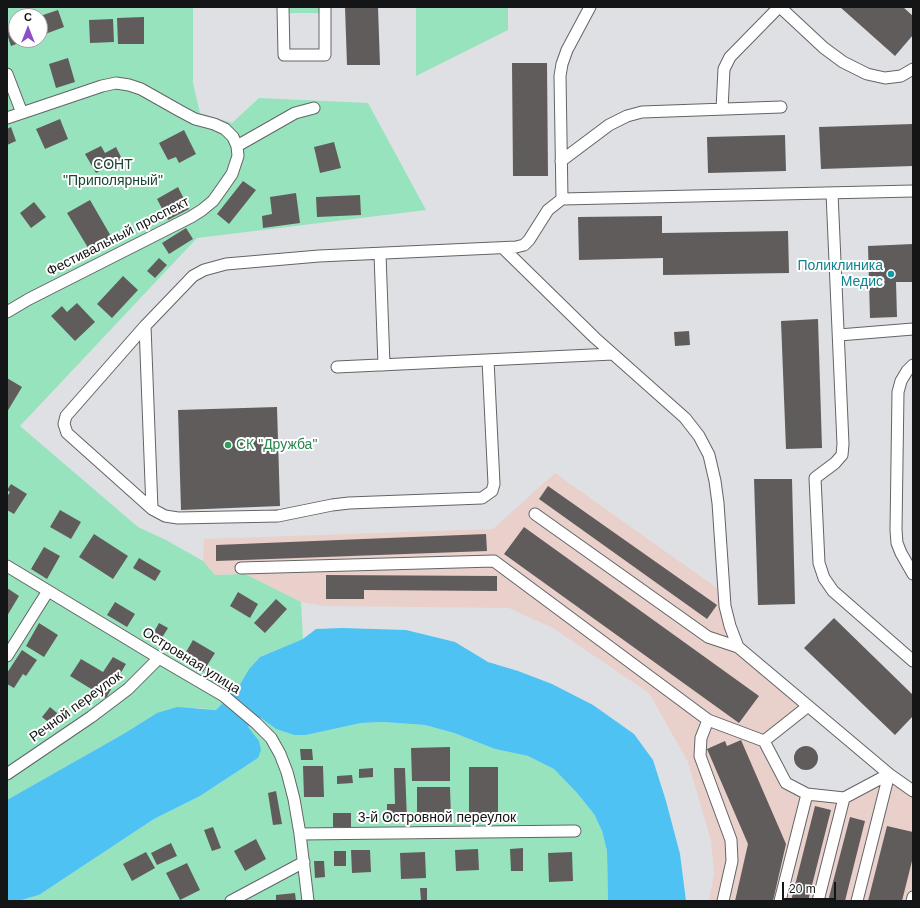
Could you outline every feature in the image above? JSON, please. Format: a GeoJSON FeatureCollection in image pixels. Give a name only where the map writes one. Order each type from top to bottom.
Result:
{"type":"FeatureCollection","features":[{"type":"Feature","properties":{"kind":"lane"},"geometry":{"type":"LineString","coordinates":[[283,7],[284,55],[325,55],[325,7]]}},
{"type":"Feature","properties":{"kind":"lane"},"geometry":{"type":"LineString","coordinates":[[562,199],[560,76],[567,50],[590,7]]}},
{"type":"Feature","properties":{"kind":"lane"},"geometry":{"type":"LineString","coordinates":[[722,109],[724,69],[730,57],[780,7],[824,48],[843,62],[867,74],[885,78],[901,76],[913,69]]}},
{"type":"Feature","properties":{"kind":"lane"},"geometry":{"type":"LineString","coordinates":[[7,74],[22,113]]}},
{"type":"Feature","properties":{"kind":"lane"},"geometry":{"type":"LineString","coordinates":[[7,118],[102,86],[116,84],[129,85],[141,89],[195,119],[214,124],[225,129],[233,136],[237,146],[295,113],[314,108]]}},
{"type":"Feature","properties":{"kind":"lane"},"geometry":{"type":"LineString","coordinates":[[561,161],[610,125],[627,116],[642,112],[780,107]]}},
{"type":"Feature","properties":{"kind":"lane","name":"Фестивальный проспект"},"geometry":{"type":"LineString","coordinates":[[7,312],[191,218],[213,201],[232,174],[238,156],[237,146]]}},
{"type":"Feature","properties":{"kind":"lane"},"geometry":{"type":"LineString","coordinates":[[488,360],[494,484],[492,491],[482,498],[349,503],[278,516],[178,518],[165,516],[152,510],[67,433],[64,424],[66,416],[145,326],[193,276],[204,270],[234,263],[320,256],[504,249],[524,245],[529,240],[548,210],[562,199],[913,191]]}},
{"type":"Feature","properties":{"kind":"lane"},"geometry":{"type":"LineString","coordinates":[[832,193],[843,444],[842,455],[835,463],[815,478],[819,563],[824,578],[833,591],[913,661]]}},
{"type":"Feature","properties":{"kind":"lane"},"geometry":{"type":"LineString","coordinates":[[504,249],[594,338],[685,418],[699,436],[709,455],[718,503],[725,606],[730,626],[738,647]]}},
{"type":"Feature","properties":{"kind":"lane"},"geometry":{"type":"LineString","coordinates":[[380,254],[384,365]]}},
{"type":"Feature","properties":{"kind":"lane"},"geometry":{"type":"LineString","coordinates":[[145,326],[152,510]]}},
{"type":"Feature","properties":{"kind":"lane"},"geometry":{"type":"LineString","coordinates":[[839,335],[913,329]]}},
{"type":"Feature","properties":{"kind":"lane"},"geometry":{"type":"LineString","coordinates":[[337,367],[613,354]]}},
{"type":"Feature","properties":{"kind":"lane"},"geometry":{"type":"LineString","coordinates":[[913,365],[901,381],[898,392],[896,530],[897,542],[901,553],[913,574]]}},
{"type":"Feature","properties":{"kind":"lane"},"geometry":{"type":"LineString","coordinates":[[535,514],[708,637],[738,647],[889,774],[913,790]]}},
{"type":"Feature","properties":{"kind":"lane"},"geometry":{"type":"LineString","coordinates":[[241,568],[494,561],[708,720],[764,741],[786,783],[807,794],[844,798],[889,774]]}},
{"type":"Feature","properties":{"kind":"lane","name":"Островная улица"},"geometry":{"type":"LineString","coordinates":[[7,566],[224,696],[271,738],[280,754],[294,799],[304,862],[308,901]]}},
{"type":"Feature","properties":{"kind":"lane"},"geometry":{"type":"LineString","coordinates":[[7,656],[48,591]]}},
{"type":"Feature","properties":{"kind":"lane","name":"Речной переулок"},"geometry":{"type":"LineString","coordinates":[[7,774],[91,717],[128,689],[159,658]]}},
{"type":"Feature","properties":{"kind":"lane"},"geometry":{"type":"LineString","coordinates":[[764,741],[807,706]]}},
{"type":"Feature","properties":{"kind":"lane"},"geometry":{"type":"LineString","coordinates":[[708,720],[701,738],[700,756],[732,840],[732,861],[723,901]]}},
{"type":"Feature","properties":{"kind":"lane"},"geometry":{"type":"LineString","coordinates":[[857,901],[889,774]]}},
{"type":"Feature","properties":{"kind":"lane"},"geometry":{"type":"LineString","coordinates":[[780,901],[807,794]]}},
{"type":"Feature","properties":{"kind":"lane"},"geometry":{"type":"LineString","coordinates":[[818,901],[844,798]]}},
{"type":"Feature","properties":{"kind":"lane","name":"3-й Островной переулок"},"geometry":{"type":"LineString","coordinates":[[300,834],[575,831]]}},
{"type":"Feature","properties":{"kind":"lane"},"geometry":{"type":"LineString","coordinates":[[231,901],[304,862]]}},
{"type":"Feature","properties":{"kind":"lane"},"geometry":{"type":"LineString","coordinates":[[912,901],[913,897]]}},
{"type":"Feature","properties":{"kind":"shaded area"},"geometry":{"type":"Polygon","coordinates":[[[555,473],[724,593],[738,647],[807,707],[764,741],[786,783],[807,794],[844,798],[889,774],[913,791],[913,901],[709,901],[714,873],[711,841],[688,762],[649,693],[553,628],[509,608],[325,606],[301,602],[245,574],[215,575],[203,561],[204,539],[493,529],[555,473]]]}},
{"type":"Feature","properties":{"kind":"green space","name":"СОНТ \"Приполярный\""},"geometry":{"type":"Polygon","coordinates":[[[7,7],[193,7],[193,83],[200,113],[232,123],[259,98],[368,103],[426,210],[197,238],[20,426],[138,527],[166,540],[203,561],[215,575],[245,574],[301,602],[303,639],[260,657],[249,669],[239,686],[216,710],[199,708],[157,713],[125,733],[7,800],[7,7]]]}},
{"type":"Feature","properties":{"kind":"green space"},"geometry":{"type":"Polygon","coordinates":[[[289,7],[320,7],[320,13],[289,13],[289,7]]]}},
{"type":"Feature","properties":{"kind":"green space"},"geometry":{"type":"Polygon","coordinates":[[[416,7],[508,7],[508,30],[416,76],[416,7]]]}},
{"type":"Feature","properties":{"kind":"green space"},"geometry":{"type":"Polygon","coordinates":[[[261,718],[276,729],[294,735],[306,735],[361,723],[383,722],[425,725],[454,733],[495,749],[528,756],[554,769],[577,793],[594,814],[602,831],[607,851],[608,901],[18,901],[39,895],[154,819],[200,796],[258,758],[248,727],[261,718]]]}},
{"type":"Feature","properties":{"kind":"water"},"geometry":{"type":"Polygon","coordinates":[[[342,628],[406,630],[455,642],[488,662],[518,671],[552,684],[593,705],[634,734],[653,760],[666,801],[680,854],[686,901],[608,901],[607,851],[602,831],[594,814],[577,793],[554,769],[528,756],[495,749],[454,733],[425,725],[383,722],[361,723],[306,735],[294,735],[276,729],[261,718],[248,727],[259,741],[261,750],[258,758],[200,796],[154,819],[39,895],[18,901],[7,901],[7,800],[125,733],[157,713],[177,707],[216,710],[239,686],[249,669],[260,657],[303,639],[316,629],[342,628]]]}},
{"type":"Feature","properties":{"kind":"building"},"geometry":{"type":"Polygon","coordinates":[[[345,7],[378,7],[380,65],[347,65],[345,7]]]}},
{"type":"Feature","properties":{"kind":"building"},"geometry":{"type":"Polygon","coordinates":[[[840,7],[903,7],[913,16],[913,35],[895,56],[840,7]]]}},
{"type":"Feature","properties":{"kind":"building"},"geometry":{"type":"Polygon","coordinates":[[[58,10],[64,27],[48,33],[48,13],[58,10]]]}},
{"type":"Feature","properties":{"kind":"building"},"geometry":{"type":"Polygon","coordinates":[[[144,17],[144,44],[118,44],[117,18],[144,17]]]}},
{"type":"Feature","properties":{"kind":"building"},"geometry":{"type":"Polygon","coordinates":[[[113,19],[114,42],[90,43],[89,20],[113,19]]]}},
{"type":"Feature","properties":{"kind":"building"},"geometry":{"type":"Polygon","coordinates":[[[68,58],[75,82],[56,88],[49,64],[68,58]]]}},
{"type":"Feature","properties":{"kind":"building"},"geometry":{"type":"Polygon","coordinates":[[[512,63],[547,63],[548,176],[513,176],[512,63]]]}},
{"type":"Feature","properties":{"kind":"building"},"geometry":{"type":"Polygon","coordinates":[[[60,119],[68,139],[45,149],[36,129],[60,119]]]}},
{"type":"Feature","properties":{"kind":"building"},"geometry":{"type":"Polygon","coordinates":[[[913,124],[913,166],[821,169],[819,127],[913,124]]]}},
{"type":"Feature","properties":{"kind":"building"},"geometry":{"type":"Polygon","coordinates":[[[11,127],[16,141],[7,145],[7,129],[11,127]]]}},
{"type":"Feature","properties":{"kind":"building"},"geometry":{"type":"Polygon","coordinates":[[[184,130],[196,154],[179,163],[176,157],[168,160],[159,143],[184,130]]]}},
{"type":"Feature","properties":{"kind":"building"},"geometry":{"type":"Polygon","coordinates":[[[785,135],[786,171],[708,173],[707,137],[785,135]]]}},
{"type":"Feature","properties":{"kind":"building"},"geometry":{"type":"Polygon","coordinates":[[[334,142],[341,168],[320,173],[314,147],[334,142]]]}},
{"type":"Feature","properties":{"kind":"building"},"geometry":{"type":"Polygon","coordinates":[[[101,146],[105,153],[116,147],[122,159],[96,173],[85,154],[101,146]]]}},
{"type":"Feature","properties":{"kind":"building"},"geometry":{"type":"Polygon","coordinates":[[[243,181],[256,190],[229,224],[217,214],[243,181]]]}},
{"type":"Feature","properties":{"kind":"building"},"geometry":{"type":"Polygon","coordinates":[[[178,187],[189,209],[168,220],[157,199],[178,187]]]}},
{"type":"Feature","properties":{"kind":"building"},"geometry":{"type":"Polygon","coordinates":[[[296,193],[300,223],[263,228],[262,216],[272,214],[270,197],[296,193]]]}},
{"type":"Feature","properties":{"kind":"building"},"geometry":{"type":"Polygon","coordinates":[[[360,195],[361,215],[317,217],[316,197],[360,195]]]}},
{"type":"Feature","properties":{"kind":"building"},"geometry":{"type":"Polygon","coordinates":[[[90,200],[112,238],[90,251],[67,213],[90,200]]]}},
{"type":"Feature","properties":{"kind":"building"},"geometry":{"type":"Polygon","coordinates":[[[34,202],[46,217],[31,228],[20,213],[34,202]]]}},
{"type":"Feature","properties":{"kind":"building"},"geometry":{"type":"Polygon","coordinates":[[[662,216],[662,233],[788,231],[789,273],[663,275],[663,258],[579,260],[578,217],[662,216]]]}},
{"type":"Feature","properties":{"kind":"building"},"geometry":{"type":"Polygon","coordinates":[[[186,228],[193,239],[169,254],[162,243],[186,228]]]}},
{"type":"Feature","properties":{"kind":"building","name":"Поликлиника Медис"},"geometry":{"type":"Polygon","coordinates":[[[913,244],[913,282],[896,282],[897,317],[870,318],[868,246],[913,244]]]}},
{"type":"Feature","properties":{"kind":"building"},"geometry":{"type":"Polygon","coordinates":[[[159,258],[167,265],[155,278],[147,271],[159,258]]]}},
{"type":"Feature","properties":{"kind":"building"},"geometry":{"type":"Polygon","coordinates":[[[123,276],[138,290],[112,318],[97,304],[123,276]]]}},
{"type":"Feature","properties":{"kind":"building"},"geometry":{"type":"Polygon","coordinates":[[[77,303],[95,322],[75,341],[51,316],[62,306],[67,312],[77,303]]]}},
{"type":"Feature","properties":{"kind":"building"},"geometry":{"type":"Polygon","coordinates":[[[818,319],[822,448],[786,449],[781,321],[818,319]]]}},
{"type":"Feature","properties":{"kind":"building"},"geometry":{"type":"Polygon","coordinates":[[[689,331],[690,345],[675,346],[674,332],[689,331]]]}},
{"type":"Feature","properties":{"kind":"building"},"geometry":{"type":"Polygon","coordinates":[[[7,378],[22,387],[7,412],[7,378]]]}},
{"type":"Feature","properties":{"kind":"building","name":"СК \"Дружба\""},"geometry":{"type":"Polygon","coordinates":[[[277,407],[280,506],[181,510],[178,410],[277,407]]]}},
{"type":"Feature","properties":{"kind":"building"},"geometry":{"type":"Polygon","coordinates":[[[754,479],[792,479],[795,604],[758,605],[754,479]]]}},
{"type":"Feature","properties":{"kind":"building"},"geometry":{"type":"Polygon","coordinates":[[[11,484],[27,494],[14,514],[7,510],[7,497],[10,492],[7,490],[11,484]]]}},
{"type":"Feature","properties":{"kind":"building"},"geometry":{"type":"Polygon","coordinates":[[[548,486],[717,605],[707,619],[539,499],[548,486]]]}},
{"type":"Feature","properties":{"kind":"building"},"geometry":{"type":"Polygon","coordinates":[[[60,510],[81,522],[71,539],[50,527],[60,510]]]}},
{"type":"Feature","properties":{"kind":"building"},"geometry":{"type":"Polygon","coordinates":[[[524,527],[759,696],[739,723],[504,554],[524,527]]]}},
{"type":"Feature","properties":{"kind":"building"},"geometry":{"type":"Polygon","coordinates":[[[94,534],[128,556],[113,579],[79,557],[94,534]]]}},
{"type":"Feature","properties":{"kind":"building"},"geometry":{"type":"Polygon","coordinates":[[[486,534],[487,551],[216,561],[216,545],[486,534]]]}},
{"type":"Feature","properties":{"kind":"building"},"geometry":{"type":"Polygon","coordinates":[[[44,547],[60,556],[47,579],[31,569],[44,547]]]}},
{"type":"Feature","properties":{"kind":"building"},"geometry":{"type":"Polygon","coordinates":[[[139,558],[161,571],[155,581],[133,568],[139,558]]]}},
{"type":"Feature","properties":{"kind":"building"},"geometry":{"type":"Polygon","coordinates":[[[326,575],[497,576],[497,591],[364,590],[364,599],[326,599],[326,575]]]}},
{"type":"Feature","properties":{"kind":"building"},"geometry":{"type":"Polygon","coordinates":[[[7,588],[19,596],[7,616],[7,588]]]}},
{"type":"Feature","properties":{"kind":"building"},"geometry":{"type":"Polygon","coordinates":[[[238,592],[258,604],[250,618],[230,606],[238,592]]]}},
{"type":"Feature","properties":{"kind":"building"},"geometry":{"type":"Polygon","coordinates":[[[276,599],[287,609],[265,633],[254,623],[276,599]]]}},
{"type":"Feature","properties":{"kind":"building"},"geometry":{"type":"Polygon","coordinates":[[[115,602],[135,614],[127,627],[107,615],[115,602]]]}},
{"type":"Feature","properties":{"kind":"building"},"geometry":{"type":"Polygon","coordinates":[[[834,618],[913,695],[913,716],[895,735],[804,648],[834,618]]]}},
{"type":"Feature","properties":{"kind":"building"},"geometry":{"type":"Polygon","coordinates":[[[39,623],[58,635],[44,657],[26,646],[39,623]]]}},
{"type":"Feature","properties":{"kind":"building"},"geometry":{"type":"Polygon","coordinates":[[[159,623],[168,628],[158,644],[150,639],[159,623]]]}},
{"type":"Feature","properties":{"kind":"building"},"geometry":{"type":"Polygon","coordinates":[[[193,640],[215,653],[203,672],[182,659],[193,640]]]}},
{"type":"Feature","properties":{"kind":"building"},"geometry":{"type":"Polygon","coordinates":[[[22,650],[37,660],[26,676],[23,674],[14,688],[7,684],[7,673],[22,650]]]}},
{"type":"Feature","properties":{"kind":"building"},"geometry":{"type":"Polygon","coordinates":[[[113,657],[126,664],[106,698],[70,676],[81,659],[103,672],[113,657]]]}},
{"type":"Feature","properties":{"kind":"building"},"geometry":{"type":"Polygon","coordinates":[[[50,707],[64,719],[56,728],[42,717],[50,707]]]}},
{"type":"Feature","properties":{"kind":"building"},"geometry":{"type":"Polygon","coordinates":[[[741,740],[786,844],[773,901],[735,901],[748,844],[707,749],[725,741],[727,746],[741,740]]]}},
{"type":"Feature","properties":{"kind":"building"},"geometry":{"type":"Polygon","coordinates":[[[806,746],[815,749],[818,758],[815,767],[806,770],[797,767],[794,758],[797,749],[806,746]]]}},
{"type":"Feature","properties":{"kind":"building"},"geometry":{"type":"Polygon","coordinates":[[[450,747],[450,781],[412,781],[411,748],[450,747]]]}},
{"type":"Feature","properties":{"kind":"building"},"geometry":{"type":"Polygon","coordinates":[[[300,749],[312,749],[313,760],[301,760],[300,749]]]}},
{"type":"Feature","properties":{"kind":"building"},"geometry":{"type":"Polygon","coordinates":[[[303,766],[323,766],[324,797],[304,797],[303,766]]]}},
{"type":"Feature","properties":{"kind":"building"},"geometry":{"type":"Polygon","coordinates":[[[469,767],[498,767],[498,817],[469,817],[469,767]]]}},
{"type":"Feature","properties":{"kind":"building"},"geometry":{"type":"Polygon","coordinates":[[[373,768],[373,777],[359,778],[359,769],[373,768]]]}},
{"type":"Feature","properties":{"kind":"building"},"geometry":{"type":"Polygon","coordinates":[[[394,768],[405,768],[407,820],[387,821],[387,804],[395,804],[394,768]]]}},
{"type":"Feature","properties":{"kind":"building"},"geometry":{"type":"Polygon","coordinates":[[[352,775],[353,783],[337,784],[337,776],[352,775]]]}},
{"type":"Feature","properties":{"kind":"building"},"geometry":{"type":"Polygon","coordinates":[[[417,787],[450,787],[451,820],[417,820],[417,787]]]}},
{"type":"Feature","properties":{"kind":"building"},"geometry":{"type":"Polygon","coordinates":[[[276,791],[282,824],[273,825],[268,793],[276,791]]]}},
{"type":"Feature","properties":{"kind":"building"},"geometry":{"type":"Polygon","coordinates":[[[815,806],[831,810],[808,901],[791,901],[815,806]]]}},
{"type":"Feature","properties":{"kind":"building"},"geometry":{"type":"Polygon","coordinates":[[[333,813],[351,813],[351,827],[333,827],[333,813]]]}},
{"type":"Feature","properties":{"kind":"building"},"geometry":{"type":"Polygon","coordinates":[[[850,817],[865,821],[845,901],[828,901],[850,817]]]}},
{"type":"Feature","properties":{"kind":"building"},"geometry":{"type":"Polygon","coordinates":[[[887,826],[913,832],[913,857],[902,901],[868,901],[887,826]]]}},
{"type":"Feature","properties":{"kind":"building"},"geometry":{"type":"Polygon","coordinates":[[[213,827],[221,848],[212,851],[204,830],[213,827]]]}},
{"type":"Feature","properties":{"kind":"building"},"geometry":{"type":"Polygon","coordinates":[[[256,839],[266,859],[245,871],[234,851],[256,839]]]}},
{"type":"Feature","properties":{"kind":"building"},"geometry":{"type":"Polygon","coordinates":[[[171,843],[177,856],[157,865],[151,853],[171,843]]]}},
{"type":"Feature","properties":{"kind":"building"},"geometry":{"type":"Polygon","coordinates":[[[523,848],[523,871],[511,871],[510,849],[523,848]]]}},
{"type":"Feature","properties":{"kind":"building"},"geometry":{"type":"Polygon","coordinates":[[[478,849],[479,870],[456,871],[455,850],[478,849]]]}},
{"type":"Feature","properties":{"kind":"building"},"geometry":{"type":"Polygon","coordinates":[[[351,850],[370,850],[371,872],[352,873],[351,850]]]}},
{"type":"Feature","properties":{"kind":"building"},"geometry":{"type":"Polygon","coordinates":[[[334,851],[346,851],[346,866],[334,866],[334,851]]]}},
{"type":"Feature","properties":{"kind":"building"},"geometry":{"type":"Polygon","coordinates":[[[146,852],[155,868],[132,881],[123,864],[146,852]]]}},
{"type":"Feature","properties":{"kind":"building"},"geometry":{"type":"Polygon","coordinates":[[[425,852],[426,878],[401,879],[400,853],[425,852]]]}},
{"type":"Feature","properties":{"kind":"building"},"geometry":{"type":"Polygon","coordinates":[[[572,852],[573,881],[549,882],[548,853],[572,852]]]}},
{"type":"Feature","properties":{"kind":"building"},"geometry":{"type":"Polygon","coordinates":[[[314,861],[324,861],[325,877],[315,878],[314,861]]]}},
{"type":"Feature","properties":{"kind":"building"},"geometry":{"type":"Polygon","coordinates":[[[187,863],[200,890],[180,900],[166,873],[187,863]]]}},
{"type":"Feature","properties":{"kind":"building"},"geometry":{"type":"Polygon","coordinates":[[[420,888],[427,888],[427,901],[421,901],[420,888]]]}},
{"type":"Feature","properties":{"kind":"building"},"geometry":{"type":"Polygon","coordinates":[[[295,893],[296,901],[276,901],[276,895],[295,893]]]}},
{"type":"Feature","properties":{"kind":"place","name":"Поликлиника Медис"},"geometry":{"type":"Point","coordinates":[891,274]}},
{"type":"Feature","properties":{"kind":"place","name":"СК \"Дружба\""},"geometry":{"type":"Point","coordinates":[228,445]}}]}
